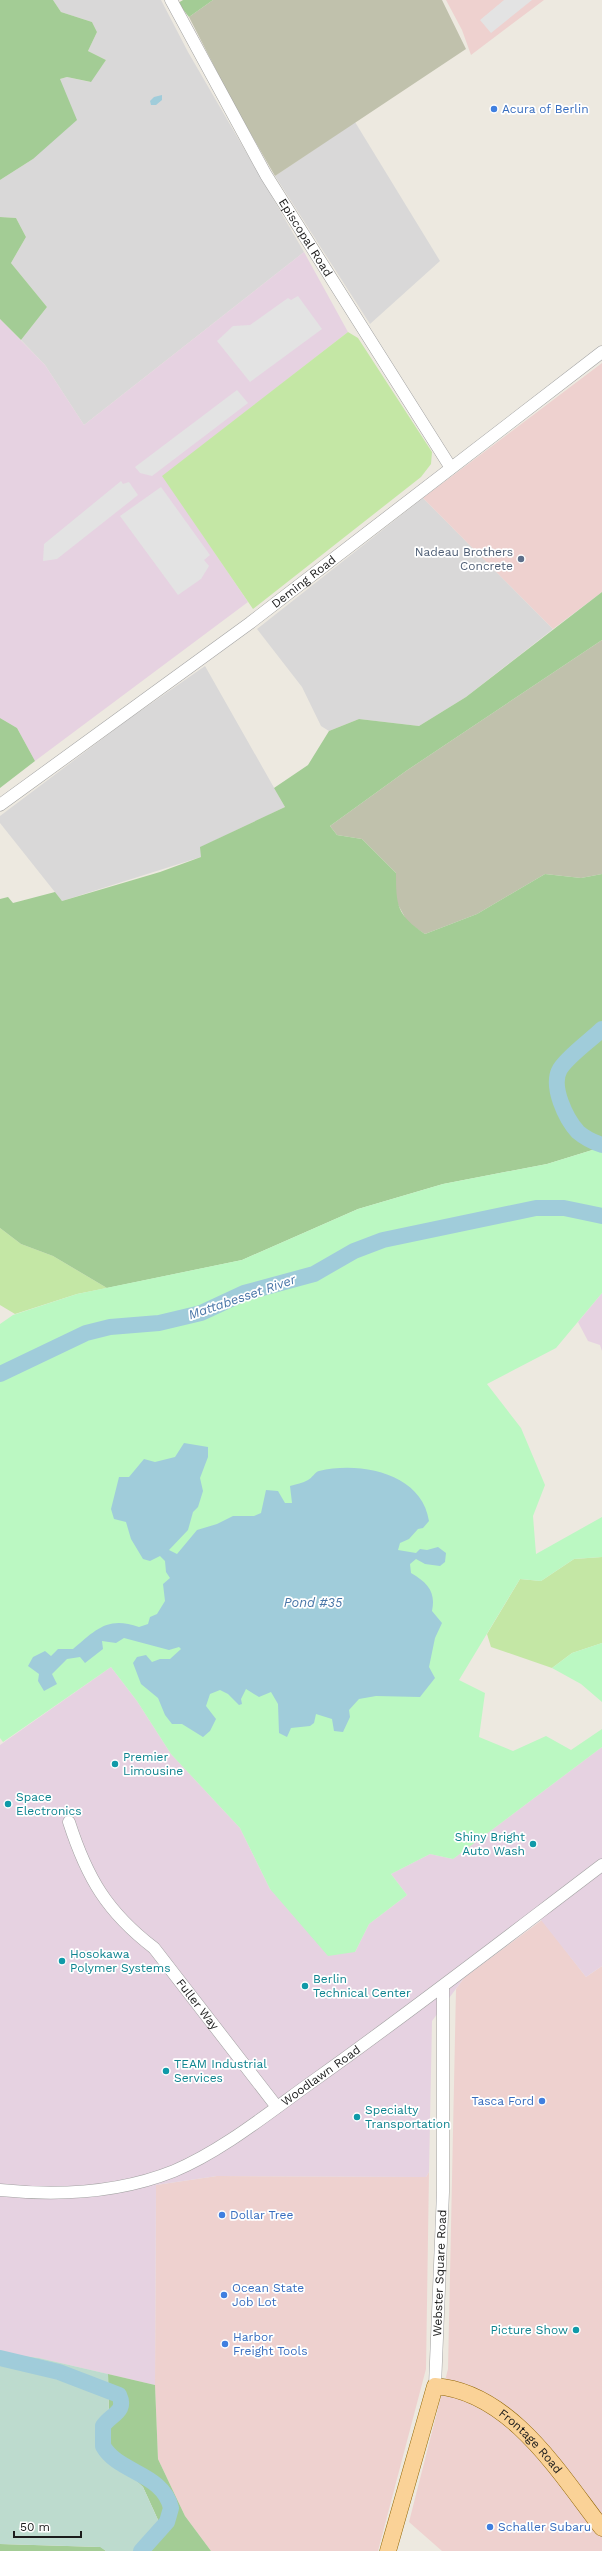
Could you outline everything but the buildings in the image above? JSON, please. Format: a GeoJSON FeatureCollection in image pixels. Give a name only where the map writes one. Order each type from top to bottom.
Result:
{"type":"FeatureCollection","features":[{"type":"Feature","properties":{"kind":"main road","name":"Frontage Road"},"geometry":{"type":"LineString","coordinates":[[435,2386],[464,2392],[489,2406],[514,2424],[538,2448],[602,2528]]}},
{"type":"Feature","properties":{"kind":"main road","name":"Webster Square Road"},"geometry":{"type":"LineString","coordinates":[[388,2551],[435,2386]]}},
{"type":"Feature","properties":{"kind":"street","name":"Episcopal Road"},"geometry":{"type":"LineString","coordinates":[[171,0],[266,175],[451,468]]}},
{"type":"Feature","properties":{"kind":"street","name":"Deming Road"},"geometry":{"type":"LineString","coordinates":[[0,805],[250,623],[602,352]]}},
{"type":"Feature","properties":{"kind":"street","name":"Fuller Way"},"geometry":{"type":"LineString","coordinates":[[69,1822],[81,1860],[105,1901],[129,1929],[154,1948],[277,2107]]}},
{"type":"Feature","properties":{"kind":"street","name":"Woodlawn Road"},"geometry":{"type":"LineString","coordinates":[[0,2190],[64,2193],[107,2188],[144,2180],[174,2171],[225,2142],[277,2107],[443,1988],[602,1865]]}},
{"type":"Feature","properties":{"kind":"street","name":"Webster Square Road"},"geometry":{"type":"LineString","coordinates":[[435,2386],[443,2192],[443,1988]]}},
{"type":"Feature","properties":{"kind":"shaded area"},"geometry":{"type":"Polygon","coordinates":[[[53,0],[161,0],[188,52],[304,252],[84,425],[45,365],[21,340],[47,307],[11,263],[26,237],[16,218],[0,217],[0,180],[33,159],[60,79],[67,77],[90,82],[106,60],[88,51],[97,32],[92,22],[61,12],[53,0]]]}},
{"type":"Feature","properties":{"kind":"shaded area"},"geometry":{"type":"Polygon","coordinates":[[[213,0],[442,0],[466,49],[275,176],[233,103],[189,17],[213,0]]]}},
{"type":"Feature","properties":{"kind":"shaded area"},"geometry":{"type":"Polygon","coordinates":[[[446,0],[544,0],[471,55],[462,30],[446,0]]]}},
{"type":"Feature","properties":{"kind":"shaded area"},"geometry":{"type":"Polygon","coordinates":[[[504,0],[532,0],[491,33],[480,20],[504,0]]]}},
{"type":"Feature","properties":{"kind":"shaded area"},"geometry":{"type":"Polygon","coordinates":[[[355,122],[440,261],[370,324],[275,176],[355,122]]]}},
{"type":"Feature","properties":{"kind":"shaded area"},"geometry":{"type":"Polygon","coordinates":[[[304,252],[348,332],[163,476],[248,602],[35,761],[17,728],[0,718],[0,319],[45,365],[84,425],[304,252]]]}},
{"type":"Feature","properties":{"kind":"shaded area"},"geometry":{"type":"Polygon","coordinates":[[[298,296],[322,329],[250,382],[217,341],[233,326],[250,325],[288,298],[291,300],[298,296]]]}},
{"type":"Feature","properties":{"kind":"shaded area"},"geometry":{"type":"Polygon","coordinates":[[[602,363],[602,592],[553,629],[423,498],[602,363]]]}},
{"type":"Feature","properties":{"kind":"shaded area"},"geometry":{"type":"Polygon","coordinates":[[[237,390],[248,403],[152,476],[140,473],[135,467],[237,390]]]}},
{"type":"Feature","properties":{"kind":"shaded area"},"geometry":{"type":"Polygon","coordinates":[[[121,481],[123,484],[129,482],[138,495],[57,559],[43,561],[44,544],[121,481]]]}},
{"type":"Feature","properties":{"kind":"shaded area"},"geometry":{"type":"Polygon","coordinates":[[[161,487],[210,555],[204,560],[209,566],[201,579],[178,595],[120,516],[161,487]]]}},
{"type":"Feature","properties":{"kind":"shaded area"},"geometry":{"type":"Polygon","coordinates":[[[423,498],[553,629],[466,697],[419,726],[359,719],[329,731],[321,726],[302,687],[257,629],[423,498]]]}},
{"type":"Feature","properties":{"kind":"shaded area"},"geometry":{"type":"Polygon","coordinates":[[[602,640],[602,874],[581,878],[545,874],[477,914],[425,934],[408,923],[396,901],[396,873],[362,839],[337,835],[330,826],[406,771],[602,640]]]}},
{"type":"Feature","properties":{"kind":"shaded area"},"geometry":{"type":"Polygon","coordinates":[[[205,666],[285,807],[201,847],[201,857],[62,901],[0,823],[0,816],[126,721],[205,666]]]}},
{"type":"Feature","properties":{"kind":"shaded area"},"geometry":{"type":"Polygon","coordinates":[[[602,1293],[602,1351],[600,1345],[588,1341],[578,1322],[602,1293]]]}},
{"type":"Feature","properties":{"kind":"shaded area"},"geometry":{"type":"Polygon","coordinates":[[[111,1667],[137,1701],[171,1754],[240,1828],[270,1889],[355,1952],[369,1924],[407,1895],[391,1874],[430,1854],[453,1859],[602,1747],[602,1966],[586,1977],[541,1920],[464,1978],[432,2021],[429,2172],[426,2177],[217,2176],[156,2185],[155,2385],[39,2358],[0,2353],[0,1745],[111,1667]]]}},
{"type":"Feature","properties":{"kind":"shaded area"},"geometry":{"type":"Polygon","coordinates":[[[542,1920],[586,1977],[602,1966],[602,2551],[442,2551],[409,2522],[448,2369],[456,1989],[464,1978],[542,1920]]]}},
{"type":"Feature","properties":{"kind":"shaded area"},"geometry":{"type":"Polygon","coordinates":[[[429,2172],[426,2369],[378,2551],[211,2551],[185,2516],[158,2459],[155,2385],[156,2185],[217,2176],[426,2177],[429,2172]]]}},
{"type":"Feature","properties":{"kind":"shaded area"},"geometry":{"type":"Polygon","coordinates":[[[0,2353],[39,2358],[108,2374],[110,2456],[143,2487],[164,2533],[151,2551],[106,2551],[100,2547],[0,2544],[0,2353]]]}},
{"type":"Feature","properties":{"kind":"green space"},"geometry":{"type":"Polygon","coordinates":[[[0,0],[53,0],[61,12],[92,22],[97,32],[88,51],[106,60],[91,82],[67,77],[60,79],[77,120],[33,159],[0,180],[0,0]]]}},
{"type":"Feature","properties":{"kind":"green space"},"geometry":{"type":"Polygon","coordinates":[[[183,0],[213,0],[189,17],[178,3],[183,0]]]}},
{"type":"Feature","properties":{"kind":"green space"},"geometry":{"type":"Polygon","coordinates":[[[0,217],[16,218],[26,237],[11,263],[47,307],[21,340],[0,319],[0,217]]]}},
{"type":"Feature","properties":{"kind":"green space"},"geometry":{"type":"Polygon","coordinates":[[[348,332],[358,338],[432,452],[431,464],[421,477],[253,609],[162,476],[348,332]]]}},
{"type":"Feature","properties":{"kind":"green space"},"geometry":{"type":"Polygon","coordinates":[[[602,592],[602,640],[406,771],[330,826],[337,835],[362,839],[396,873],[397,894],[400,909],[409,921],[425,934],[477,914],[545,874],[581,878],[602,874],[602,1147],[547,1164],[443,1184],[358,1209],[242,1260],[107,1288],[53,1256],[21,1244],[0,1228],[0,899],[8,897],[13,903],[55,892],[62,901],[160,872],[201,857],[200,847],[285,807],[274,788],[308,765],[329,731],[359,719],[419,726],[466,697],[602,592]]]}},
{"type":"Feature","properties":{"kind":"green space"},"geometry":{"type":"Polygon","coordinates":[[[0,718],[17,728],[35,761],[0,788],[0,718]]]}},
{"type":"Feature","properties":{"kind":"green space"},"geometry":{"type":"Polygon","coordinates":[[[602,1147],[602,1293],[556,1348],[487,1384],[521,1428],[545,1485],[533,1516],[536,1554],[602,1517],[602,1557],[574,1559],[541,1581],[520,1579],[459,1680],[485,1693],[479,1737],[513,1751],[546,1736],[571,1750],[602,1729],[602,1747],[453,1859],[430,1854],[391,1874],[407,1895],[369,1924],[355,1952],[328,1956],[270,1889],[240,1828],[171,1754],[137,1701],[111,1667],[3,1742],[0,1738],[0,1324],[13,1315],[77,1294],[242,1260],[358,1209],[443,1184],[547,1164],[602,1147]]]}},
{"type":"Feature","properties":{"kind":"green space"},"geometry":{"type":"Polygon","coordinates":[[[0,1228],[21,1244],[53,1256],[107,1288],[77,1294],[15,1314],[0,1305],[0,1228]]]}},
{"type":"Feature","properties":{"kind":"green space"},"geometry":{"type":"Polygon","coordinates":[[[602,1557],[602,1643],[572,1653],[552,1668],[491,1647],[487,1634],[520,1579],[541,1581],[574,1559],[602,1557]]]}},
{"type":"Feature","properties":{"kind":"green space"},"geometry":{"type":"Polygon","coordinates":[[[602,1643],[602,1702],[581,1684],[552,1668],[572,1653],[602,1643]]]}},
{"type":"Feature","properties":{"kind":"green space"},"geometry":{"type":"Polygon","coordinates":[[[108,2374],[155,2385],[158,2459],[185,2516],[211,2551],[151,2551],[164,2533],[143,2487],[110,2456],[108,2374]]]}},
{"type":"Feature","properties":{"kind":"green space"},"geometry":{"type":"Polygon","coordinates":[[[0,2544],[101,2547],[106,2551],[0,2551],[0,2544]]]}},
{"type":"Feature","properties":{"kind":"water"},"geometry":{"type":"Polygon","coordinates":[[[162,95],[162,100],[156,105],[151,105],[150,101],[154,97],[162,95]]]}},
{"type":"Feature","properties":{"kind":"water","name":"Pond #35"},"geometry":{"type":"Polygon","coordinates":[[[184,1443],[208,1447],[208,1457],[200,1478],[203,1491],[198,1507],[193,1512],[188,1530],[169,1550],[177,1554],[197,1530],[217,1524],[233,1516],[254,1516],[261,1513],[266,1490],[278,1491],[285,1503],[292,1503],[290,1486],[306,1481],[319,1471],[335,1468],[370,1470],[387,1474],[402,1481],[415,1492],[424,1505],[429,1521],[423,1528],[418,1529],[409,1539],[400,1543],[398,1550],[416,1553],[420,1549],[427,1550],[438,1547],[446,1553],[445,1562],[440,1566],[425,1564],[416,1559],[410,1564],[411,1573],[422,1580],[432,1593],[432,1611],[442,1623],[435,1638],[429,1667],[435,1678],[420,1697],[376,1696],[359,1699],[349,1710],[350,1717],[343,1732],[334,1731],[332,1719],[316,1714],[314,1723],[310,1726],[291,1728],[287,1737],[279,1733],[278,1704],[271,1692],[259,1697],[246,1689],[241,1699],[242,1704],[239,1705],[228,1694],[220,1690],[210,1694],[206,1706],[216,1719],[210,1731],[203,1737],[182,1724],[172,1724],[165,1715],[158,1698],[141,1684],[133,1663],[137,1657],[146,1655],[152,1662],[160,1659],[170,1659],[181,1649],[179,1647],[169,1650],[124,1638],[116,1643],[102,1641],[103,1649],[85,1663],[80,1657],[67,1659],[52,1674],[57,1684],[44,1691],[38,1681],[39,1674],[28,1666],[33,1657],[45,1651],[51,1656],[58,1649],[73,1649],[96,1631],[110,1624],[128,1624],[139,1627],[148,1624],[150,1617],[157,1614],[165,1601],[163,1584],[170,1578],[166,1572],[165,1561],[160,1556],[150,1561],[143,1559],[131,1539],[126,1522],[114,1519],[111,1509],[119,1477],[129,1477],[144,1459],[155,1462],[175,1457],[184,1443]]]}},
{"type":"Feature","properties":{"kind":"waterway","name":"Mattabesset River"},"geometry":{"type":"LineString","coordinates":[[602,1029],[564,1064],[557,1076],[558,1093],[564,1111],[573,1126],[583,1136],[602,1145]]}},
{"type":"Feature","properties":{"kind":"waterway","name":"Mattabesset River"},"geometry":{"type":"LineString","coordinates":[[0,1374],[86,1333],[110,1327],[159,1323],[201,1313],[244,1293],[314,1274],[354,1251],[383,1240],[536,1208],[564,1208],[602,1216]]}},
{"type":"Feature","properties":{"kind":"waterway","name":"Mattabesset River"},"geometry":{"type":"LineString","coordinates":[[0,2358],[59,2372],[119,2395],[121,2401],[120,2409],[103,2426],[103,2446],[110,2455],[119,2462],[159,2487],[166,2496],[171,2508],[167,2522],[141,2551]]}},
{"type":"Feature","properties":{"kind":"place","name":"Acura of Berlin"},"geometry":{"type":"Point","coordinates":[494,109]}},
{"type":"Feature","properties":{"kind":"place","name":"Nadeau Brothers Concrete"},"geometry":{"type":"Point","coordinates":[521,559]}},
{"type":"Feature","properties":{"kind":"place","name":"Premier Limousine"},"geometry":{"type":"Point","coordinates":[115,1764]}},
{"type":"Feature","properties":{"kind":"place","name":"Space Electronics"},"geometry":{"type":"Point","coordinates":[8,1804]}},
{"type":"Feature","properties":{"kind":"place","name":"Shiny Bright Auto Wash"},"geometry":{"type":"Point","coordinates":[533,1844]}},
{"type":"Feature","properties":{"kind":"place","name":"Hosokawa Polymer Systems"},"geometry":{"type":"Point","coordinates":[62,1961]}},
{"type":"Feature","properties":{"kind":"place","name":"Berlin Technical Center"},"geometry":{"type":"Point","coordinates":[305,1986]}},
{"type":"Feature","properties":{"kind":"place","name":"TEAM Industrial Services"},"geometry":{"type":"Point","coordinates":[166,2071]}},
{"type":"Feature","properties":{"kind":"place","name":"Tasca Ford"},"geometry":{"type":"Point","coordinates":[542,2101]}},
{"type":"Feature","properties":{"kind":"place","name":"Specialty Transportation"},"geometry":{"type":"Point","coordinates":[357,2117]}},
{"type":"Feature","properties":{"kind":"place","name":"Dollar Tree"},"geometry":{"type":"Point","coordinates":[222,2215]}},
{"type":"Feature","properties":{"kind":"place","name":"Ocean State Job Lot"},"geometry":{"type":"Point","coordinates":[224,2295]}},
{"type":"Feature","properties":{"kind":"place","name":"Picture Show"},"geometry":{"type":"Point","coordinates":[576,2330]}},
{"type":"Feature","properties":{"kind":"place","name":"Harbor Freight Tools"},"geometry":{"type":"Point","coordinates":[225,2344]}},
{"type":"Feature","properties":{"kind":"place","name":"Schaller Subaru"},"geometry":{"type":"Point","coordinates":[490,2527]}}]}
